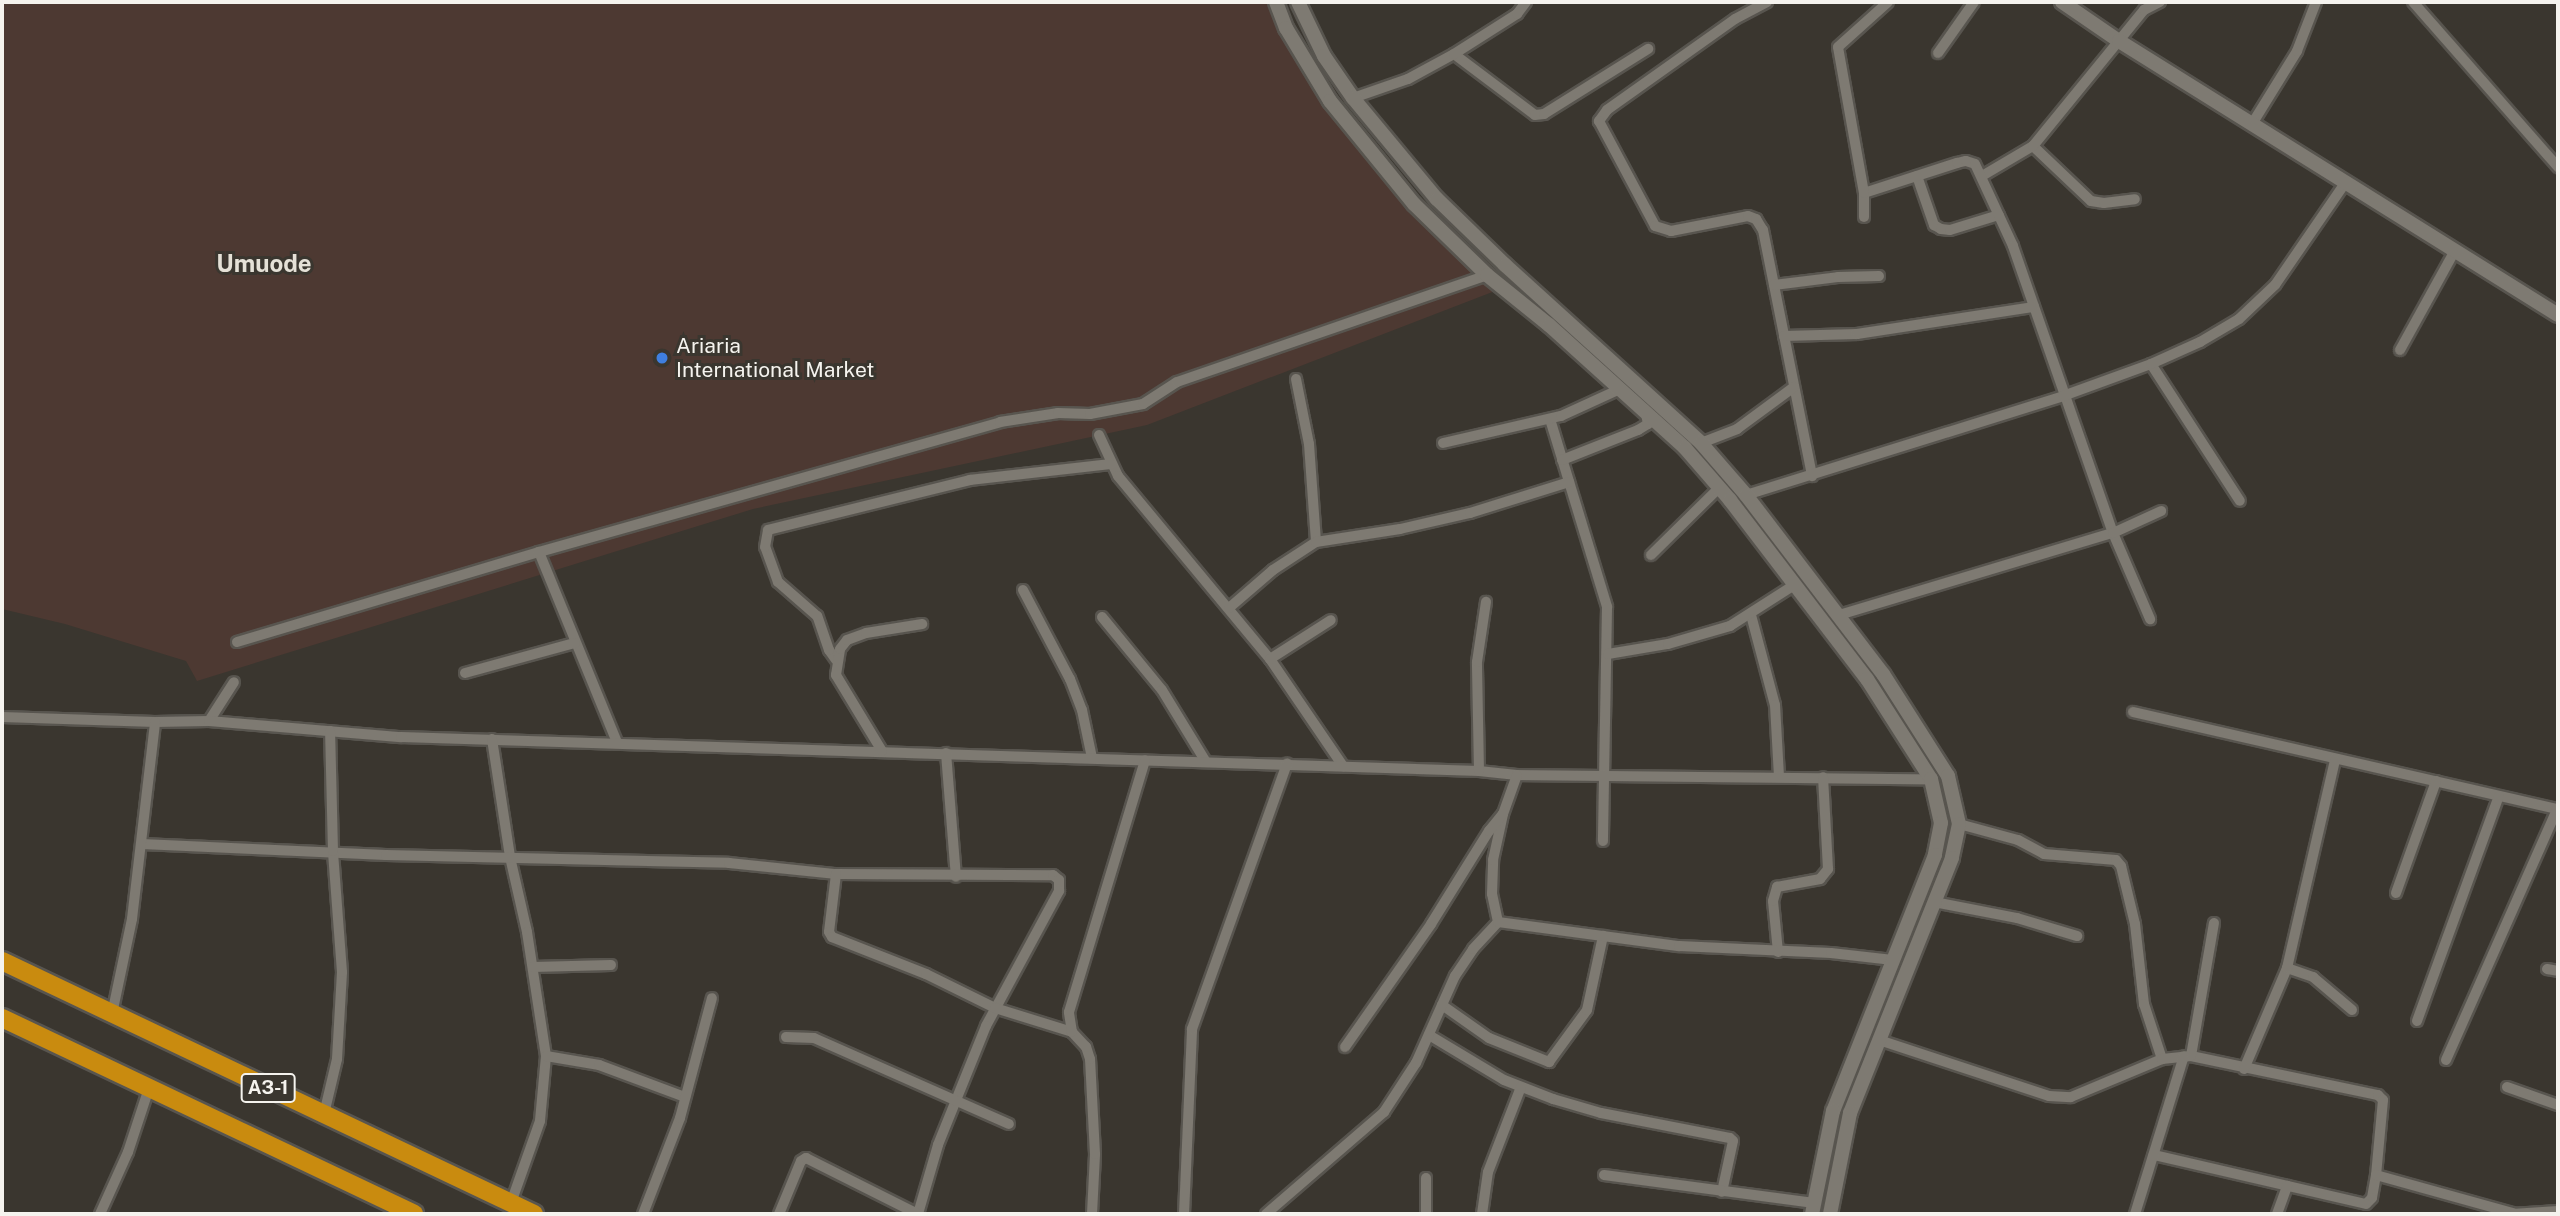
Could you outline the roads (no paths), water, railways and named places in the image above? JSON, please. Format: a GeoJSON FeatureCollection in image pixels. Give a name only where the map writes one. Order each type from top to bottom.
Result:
{"type":"FeatureCollection","features":[{"type":"Feature","properties":{"kind":"highway","name":"A3-1"},"geometry":{"type":"LineString","coordinates":[[2,961],[534,1214]]}},
{"type":"Feature","properties":{"kind":"highway","name":"A3-1"},"geometry":{"type":"LineString","coordinates":[[2,1018],[414,1214]]}},
{"type":"Feature","properties":{"kind":"main road"},"geometry":{"type":"LineString","coordinates":[[1276,2],[1286,28],[1330,101],[1414,204],[1487,275],[1620,389],[1685,449],[1719,488],[1867,679],[1931,779],[1941,823],[1935,855],[1833,1111],[1813,1209]]}},
{"type":"Feature","properties":{"kind":"main road"},"geometry":{"type":"LineString","coordinates":[[1298,2],[1324,56],[1353,98],[1437,199],[1505,265],[1701,443],[1746,495],[1839,615],[1930,745],[1948,776],[1959,824],[1952,858],[1850,1113],[1830,1214]]}},
{"type":"Feature","properties":{"kind":"main road"},"geometry":{"type":"LineString","coordinates":[[2062,2],[2119,41],[2454,253],[2558,315]]}},
{"type":"Feature","properties":{"kind":"street"},"geometry":{"type":"LineString","coordinates":[[1353,98],[1408,79],[1454,54],[1517,14],[1526,2]]}},
{"type":"Feature","properties":{"kind":"street"},"geometry":{"type":"LineString","coordinates":[[1767,2],[1735,19],[1606,110],[1599,121],[1655,226],[1671,231],[1748,216],[1756,219],[1763,230],[1812,476]]}},
{"type":"Feature","properties":{"kind":"street"},"geometry":{"type":"LineString","coordinates":[[1864,217],[1864,193],[1838,47],[1888,2]]}},
{"type":"Feature","properties":{"kind":"street"},"geometry":{"type":"LineString","coordinates":[[1938,53],[1974,2]]}},
{"type":"Feature","properties":{"kind":"street"},"geometry":{"type":"LineString","coordinates":[[1982,176],[2033,146],[2144,10],[2160,2]]}},
{"type":"Feature","properties":{"kind":"street"},"geometry":{"type":"LineString","coordinates":[[2252,124],[2297,51],[2316,2]]}},
{"type":"Feature","properties":{"kind":"street"},"geometry":{"type":"LineString","coordinates":[[2413,2],[2558,167]]}},
{"type":"Feature","properties":{"kind":"street"},"geometry":{"type":"LineString","coordinates":[[1454,54],[1535,115],[1544,114],[1648,50]]}},
{"type":"Feature","properties":{"kind":"street"},"geometry":{"type":"LineString","coordinates":[[2033,146],[2091,201],[2104,203],[2135,199]]}},
{"type":"Feature","properties":{"kind":"street"},"geometry":{"type":"LineString","coordinates":[[1864,193],[1966,161],[1975,164],[2000,215],[2113,533],[2150,619]]}},
{"type":"Feature","properties":{"kind":"street"},"geometry":{"type":"LineString","coordinates":[[1917,176],[1934,225],[1941,229],[1950,230],[2000,215]]}},
{"type":"Feature","properties":{"kind":"street"},"geometry":{"type":"LineString","coordinates":[[1746,495],[2063,396],[2151,364],[2200,342],[2248,310],[2275,285],[2345,183]]}},
{"type":"Feature","properties":{"kind":"street"},"geometry":{"type":"LineString","coordinates":[[2400,350],[2454,253]]}},
{"type":"Feature","properties":{"kind":"street"},"geometry":{"type":"LineString","coordinates":[[237,642],[539,552],[1000,422],[1058,413],[1090,414],[1143,404],[1177,382],[1487,275]]}},
{"type":"Feature","properties":{"kind":"street"},"geometry":{"type":"LineString","coordinates":[[1774,285],[1838,276],[1879,276]]}},
{"type":"Feature","properties":{"kind":"street"},"geometry":{"type":"LineString","coordinates":[[1784,336],[1857,334],[2034,307]]}},
{"type":"Feature","properties":{"kind":"street"},"geometry":{"type":"LineString","coordinates":[[2151,364],[2240,501]]}},
{"type":"Feature","properties":{"kind":"street"},"geometry":{"type":"LineString","coordinates":[[1296,379],[1309,444],[1316,542]]}},
{"type":"Feature","properties":{"kind":"street"},"geometry":{"type":"LineString","coordinates":[[1701,443],[1737,429],[1794,387]]}},
{"type":"Feature","properties":{"kind":"street"},"geometry":{"type":"LineString","coordinates":[[1443,443],[1550,419],[1597,402],[1620,389]]}},
{"type":"Feature","properties":{"kind":"street"},"geometry":{"type":"LineString","coordinates":[[1562,460],[1638,430],[1648,424],[1647,414]]}},
{"type":"Feature","properties":{"kind":"street"},"geometry":{"type":"LineString","coordinates":[[1550,419],[1607,607],[1603,841]]}},
{"type":"Feature","properties":{"kind":"street"},"geometry":{"type":"LineString","coordinates":[[1099,435],[1110,464],[1270,659],[1343,766]]}},
{"type":"Feature","properties":{"kind":"street"},"geometry":{"type":"LineString","coordinates":[[836,660],[827,644],[821,621],[778,582],[765,547],[768,530],[970,480],[1110,464]]}},
{"type":"Feature","properties":{"kind":"street"},"geometry":{"type":"LineString","coordinates":[[1229,608],[1273,570],[1316,542],[1400,529],[1458,516],[1569,482]]}},
{"type":"Feature","properties":{"kind":"street"},"geometry":{"type":"LineString","coordinates":[[1651,555],[1719,488]]}},
{"type":"Feature","properties":{"kind":"street"},"geometry":{"type":"LineString","coordinates":[[1839,615],[2113,533],[2161,511]]}},
{"type":"Feature","properties":{"kind":"street"},"geometry":{"type":"LineString","coordinates":[[539,552],[617,743]]}},
{"type":"Feature","properties":{"kind":"street"},"geometry":{"type":"LineString","coordinates":[[1608,654],[1668,644],[1730,626],[1796,584]]}},
{"type":"Feature","properties":{"kind":"street"},"geometry":{"type":"LineString","coordinates":[[1023,590],[1070,679],[1082,710],[1091,758]]}},
{"type":"Feature","properties":{"kind":"street"},"geometry":{"type":"LineString","coordinates":[[1479,771],[1477,662],[1486,602]]}},
{"type":"Feature","properties":{"kind":"street"},"geometry":{"type":"LineString","coordinates":[[1751,615],[1764,654],[1775,705],[1779,776]]}},
{"type":"Feature","properties":{"kind":"street"},"geometry":{"type":"LineString","coordinates":[[1102,617],[1162,690],[1206,762]]}},
{"type":"Feature","properties":{"kind":"street"},"geometry":{"type":"LineString","coordinates":[[1270,659],[1331,620]]}},
{"type":"Feature","properties":{"kind":"street"},"geometry":{"type":"LineString","coordinates":[[882,751],[844,691],[836,675],[836,660],[847,640],[866,633],[922,624]]}},
{"type":"Feature","properties":{"kind":"street"},"geometry":{"type":"LineString","coordinates":[[465,673],[575,643]]}},
{"type":"Feature","properties":{"kind":"street"},"geometry":{"type":"LineString","coordinates":[[209,721],[233,682]]}},
{"type":"Feature","properties":{"kind":"street"},"geometry":{"type":"LineString","coordinates":[[2133,712],[2558,809],[2446,1060]]}},
{"type":"Feature","properties":{"kind":"street"},"geometry":{"type":"LineString","coordinates":[[2,718],[209,721],[330,731],[492,739],[1287,764],[1479,771],[1517,775],[1931,779]]}},
{"type":"Feature","properties":{"kind":"street"},"geometry":{"type":"LineString","coordinates":[[112,1014],[132,919],[155,722]]}},
{"type":"Feature","properties":{"kind":"street"},"geometry":{"type":"LineString","coordinates":[[324,1114],[337,1059],[342,972],[333,851],[330,731]]}},
{"type":"Feature","properties":{"kind":"street"},"geometry":{"type":"LineString","coordinates":[[492,739],[510,857],[533,967],[546,1056],[540,1121],[511,1203]]}},
{"type":"Feature","properties":{"kind":"street"},"geometry":{"type":"LineString","coordinates":[[946,753],[956,877]]}},
{"type":"Feature","properties":{"kind":"street"},"geometry":{"type":"LineString","coordinates":[[1072,1032],[1069,1012],[1145,760]]}},
{"type":"Feature","properties":{"kind":"street"},"geometry":{"type":"LineString","coordinates":[[2244,1069],[2287,968],[2336,760]]}},
{"type":"Feature","properties":{"kind":"street"},"geometry":{"type":"LineString","coordinates":[[1184,1214],[1192,1029],[1287,764]]}},
{"type":"Feature","properties":{"kind":"street"},"geometry":{"type":"LineString","coordinates":[[1498,922],[1492,894],[1493,860],[1503,814],[1517,775]]}},
{"type":"Feature","properties":{"kind":"street"},"geometry":{"type":"LineString","coordinates":[[1778,952],[1773,901],[1777,887],[1820,878],[1828,869],[1823,777]]}},
{"type":"Feature","properties":{"kind":"street"},"geometry":{"type":"LineString","coordinates":[[2396,893],[2435,780]]}},
{"type":"Feature","properties":{"kind":"street"},"geometry":{"type":"LineString","coordinates":[[2417,1021],[2499,796]]}},
{"type":"Feature","properties":{"kind":"street"},"geometry":{"type":"LineString","coordinates":[[1345,1047],[1431,924],[1489,831],[1503,814]]}},
{"type":"Feature","properties":{"kind":"street"},"geometry":{"type":"LineString","coordinates":[[1959,824],[1976,831],[2018,840],[2044,854],[2116,860],[2121,866],[2135,924],[2144,1004],[2162,1059]]}},
{"type":"Feature","properties":{"kind":"street"},"geometry":{"type":"LineString","coordinates":[[142,845],[730,863],[836,874],[956,877],[1045,874],[1059,880],[1059,891],[995,1008],[938,1145],[918,1214],[806,1158],[802,1161],[779,1214]]}},
{"type":"Feature","properties":{"kind":"street"},"geometry":{"type":"LineString","coordinates":[[836,874],[829,932],[832,937],[926,974],[995,1008],[1072,1032],[1086,1047],[1090,1059],[1095,1154],[1092,1214]]}},
{"type":"Feature","properties":{"kind":"street"},"geometry":{"type":"LineString","coordinates":[[1934,902],[2017,918],[2077,936]]}},
{"type":"Feature","properties":{"kind":"street"},"geometry":{"type":"LineString","coordinates":[[1498,922],[1679,946],[1832,953],[1893,960]]}},
{"type":"Feature","properties":{"kind":"street"},"geometry":{"type":"LineString","coordinates":[[1266,1214],[1384,1112],[1416,1063],[1442,1005],[1473,948],[1498,922]]}},
{"type":"Feature","properties":{"kind":"street"},"geometry":{"type":"LineString","coordinates":[[2135,1214],[2187,1056],[2214,923]]}},
{"type":"Feature","properties":{"kind":"street"},"geometry":{"type":"LineString","coordinates":[[1442,1005],[1489,1038],[1549,1062],[1587,1010],[1603,936]]}},
{"type":"Feature","properties":{"kind":"street"},"geometry":{"type":"LineString","coordinates":[[533,967],[611,965]]}},
{"type":"Feature","properties":{"kind":"street"},"geometry":{"type":"LineString","coordinates":[[2287,968],[2313,977],[2352,1010]]}},
{"type":"Feature","properties":{"kind":"street"},"geometry":{"type":"LineString","coordinates":[[2547,969],[2558,971]]}},
{"type":"Feature","properties":{"kind":"street"},"geometry":{"type":"LineString","coordinates":[[643,1214],[685,1097],[712,999]]}},
{"type":"Feature","properties":{"kind":"street"},"geometry":{"type":"LineString","coordinates":[[1429,1035],[1521,1087],[1601,1113],[1730,1138],[1733,1141],[1722,1192]]}},
{"type":"Feature","properties":{"kind":"street"},"geometry":{"type":"LineString","coordinates":[[786,1037],[814,1038],[1009,1124]]}},
{"type":"Feature","properties":{"kind":"street"},"geometry":{"type":"LineString","coordinates":[[1879,1040],[2049,1096],[2071,1097],[2162,1059],[2187,1056],[2378,1095],[2384,1100],[2376,1175],[2372,1198],[2366,1204],[2154,1156]]}},
{"type":"Feature","properties":{"kind":"street"},"geometry":{"type":"LineString","coordinates":[[546,1056],[599,1065],[685,1097]]}},
{"type":"Feature","properties":{"kind":"street"},"geometry":{"type":"LineString","coordinates":[[1482,1214],[1491,1161],[1521,1087]]}},
{"type":"Feature","properties":{"kind":"street"},"geometry":{"type":"LineString","coordinates":[[2507,1087],[2558,1105]]}},
{"type":"Feature","properties":{"kind":"street"},"geometry":{"type":"LineString","coordinates":[[100,1214],[128,1152],[149,1088]]}},
{"type":"Feature","properties":{"kind":"street"},"geometry":{"type":"LineString","coordinates":[[1604,1175],[1722,1192],[1813,1209]]}},
{"type":"Feature","properties":{"kind":"street"},"geometry":{"type":"LineString","coordinates":[[2376,1175],[2513,1214],[2558,1211]]}},
{"type":"Feature","properties":{"kind":"street"},"geometry":{"type":"LineString","coordinates":[[1426,1178],[1426,1214]]}},
{"type":"Feature","properties":{"kind":"street"},"geometry":{"type":"LineString","coordinates":[[2277,1214],[2287,1186]]}},
{"type":"Feature","properties":{"kind":"place","name":"Ariaria International Market"},"geometry":{"type":"Point","coordinates":[662,358]}},
{"type":"Feature","properties":{"kind":"district","name":"Umuode"},"geometry":{"type":"Point","coordinates":[264,264]}}]}
